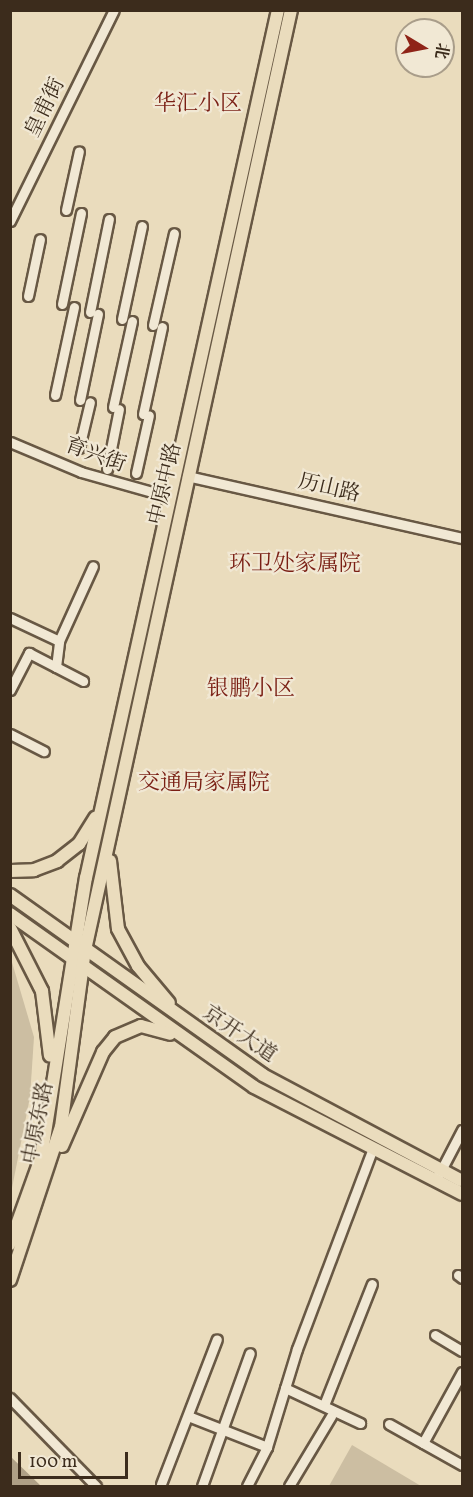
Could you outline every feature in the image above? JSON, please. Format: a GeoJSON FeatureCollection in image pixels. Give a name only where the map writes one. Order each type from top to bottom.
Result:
{"type":"FeatureCollection","features":[{"type":"Feature","properties":{"kind":"main road","name":"中原中路"},"geometry":{"type":"LineString","coordinates":[[70,959],[278,10]]}},
{"type":"Feature","properties":{"kind":"main road","name":"中原中路"},"geometry":{"type":"LineString","coordinates":[[82,968],[118,791],[291,10]]}},
{"type":"Feature","properties":{"kind":"main road"},"geometry":{"type":"LineString","coordinates":[[118,791],[110,862],[114,916],[138,966],[193,1028]]}},
{"type":"Feature","properties":{"kind":"main road"},"geometry":{"type":"LineString","coordinates":[[10,871],[47,867],[69,852],[89,830],[105,795]]}},
{"type":"Feature","properties":{"kind":"main road","name":"京开大道"},"geometry":{"type":"LineString","coordinates":[[10,895],[193,1028],[298,1097],[438,1175],[462,1194]]}},
{"type":"Feature","properties":{"kind":"main road","name":"京开大道"},"geometry":{"type":"LineString","coordinates":[[10,914],[82,968],[202,1052],[372,1151],[438,1175],[462,1180]]}},
{"type":"Feature","properties":{"kind":"main road"},"geometry":{"type":"LineString","coordinates":[[10,928],[42,991],[51,1088]]}},
{"type":"Feature","properties":{"kind":"main road","name":"中原东路"},"geometry":{"type":"LineString","coordinates":[[10,1244],[38,1169],[70,959]]}},
{"type":"Feature","properties":{"kind":"main road","name":"中原东路"},"geometry":{"type":"LineString","coordinates":[[10,1280],[50,1172],[82,968]]}},
{"type":"Feature","properties":{"kind":"main road"},"geometry":{"type":"LineString","coordinates":[[50,1172],[103,1052],[115,1037],[131,1028],[155,1029],[202,1052]]}},
{"type":"Feature","properties":{"kind":"street","name":"皇甫街"},"geometry":{"type":"LineString","coordinates":[[10,221],[114,10]]}},
{"type":"Feature","properties":{"kind":"street"},"geometry":{"type":"LineString","coordinates":[[66,210],[79,150]]}},
{"type":"Feature","properties":{"kind":"street"},"geometry":{"type":"LineString","coordinates":[[62,304],[81,213]]}},
{"type":"Feature","properties":{"kind":"street"},"geometry":{"type":"LineString","coordinates":[[80,448],[94,313],[109,219]]}},
{"type":"Feature","properties":{"kind":"street"},"geometry":{"type":"LineString","coordinates":[[106,469],[142,226]]}},
{"type":"Feature","properties":{"kind":"street"},"geometry":{"type":"LineString","coordinates":[[136,473],[174,232]]}},
{"type":"Feature","properties":{"kind":"street"},"geometry":{"type":"LineString","coordinates":[[28,296],[40,238]]}},
{"type":"Feature","properties":{"kind":"street"},"geometry":{"type":"LineString","coordinates":[[55,395],[74,307]]}},
{"type":"Feature","properties":{"kind":"street","name":"育兴街"},"geometry":{"type":"LineString","coordinates":[[10,442],[81,472],[170,497]]}},
{"type":"Feature","properties":{"kind":"street","name":"历山路"},"geometry":{"type":"LineString","coordinates":[[187,477],[462,538]]}},
{"type":"Feature","properties":{"kind":"street"},"geometry":{"type":"LineString","coordinates":[[56,667],[59,641],[93,566]]}},
{"type":"Feature","properties":{"kind":"street"},"geometry":{"type":"LineString","coordinates":[[10,618],[59,641]]}},
{"type":"Feature","properties":{"kind":"street"},"geometry":{"type":"LineString","coordinates":[[10,690],[29,653],[83,681]]}},
{"type":"Feature","properties":{"kind":"street"},"geometry":{"type":"LineString","coordinates":[[10,734],[44,751]]}},
{"type":"Feature","properties":{"kind":"street"},"geometry":{"type":"LineString","coordinates":[[438,1175],[462,1130]]}},
{"type":"Feature","properties":{"kind":"street"},"geometry":{"type":"LineString","coordinates":[[247,1486],[267,1447],[285,1388],[372,1151]]}},
{"type":"Feature","properties":{"kind":"street"},"geometry":{"type":"LineString","coordinates":[[324,1405],[372,1284]]}},
{"type":"Feature","properties":{"kind":"street"},"geometry":{"type":"LineString","coordinates":[[435,1335],[462,1351]]}},
{"type":"Feature","properties":{"kind":"street"},"geometry":{"type":"LineString","coordinates":[[161,1485],[217,1339]]}},
{"type":"Feature","properties":{"kind":"street"},"geometry":{"type":"LineString","coordinates":[[202,1486],[250,1353]]}},
{"type":"Feature","properties":{"kind":"street"},"geometry":{"type":"LineString","coordinates":[[423,1443],[462,1372]]}},
{"type":"Feature","properties":{"kind":"street"},"geometry":{"type":"LineString","coordinates":[[285,1388],[360,1423]]}},
{"type":"Feature","properties":{"kind":"street"},"geometry":{"type":"LineString","coordinates":[[10,1398],[96,1486]]}},
{"type":"Feature","properties":{"kind":"street"},"geometry":{"type":"LineString","coordinates":[[188,1416],[267,1447]]}},
{"type":"Feature","properties":{"kind":"street"},"geometry":{"type":"LineString","coordinates":[[289,1486],[331,1416]]}},
{"type":"Feature","properties":{"kind":"street"},"geometry":{"type":"LineString","coordinates":[[388,1424],[462,1465]]}},
{"type":"Feature","properties":{"kind":"shaded area"},"geometry":{"type":"Polygon","coordinates":[[[11,959],[34,1037],[30,1097],[11,1193],[11,959]]]}},
{"type":"Feature","properties":{"kind":"shaded area"},"geometry":{"type":"Polygon","coordinates":[[[352,1445],[421,1486],[329,1486],[352,1445]]]}},
{"type":"Feature","properties":{"kind":"shaded area"},"geometry":{"type":"Polygon","coordinates":[[[11,1457],[41,1486],[11,1486],[11,1457]]]}},
{"type":"Feature","properties":{"kind":"district","name":"华汇小区"},"geometry":{"type":"Point","coordinates":[198,105]}},
{"type":"Feature","properties":{"kind":"district","name":"环卫处家属院"},"geometry":{"type":"Point","coordinates":[295,565]}},
{"type":"Feature","properties":{"kind":"district","name":"银鹏小区"},"geometry":{"type":"Point","coordinates":[251,690]}},
{"type":"Feature","properties":{"kind":"district","name":"交通局家属院"},"geometry":{"type":"Point","coordinates":[204,784]}}]}
